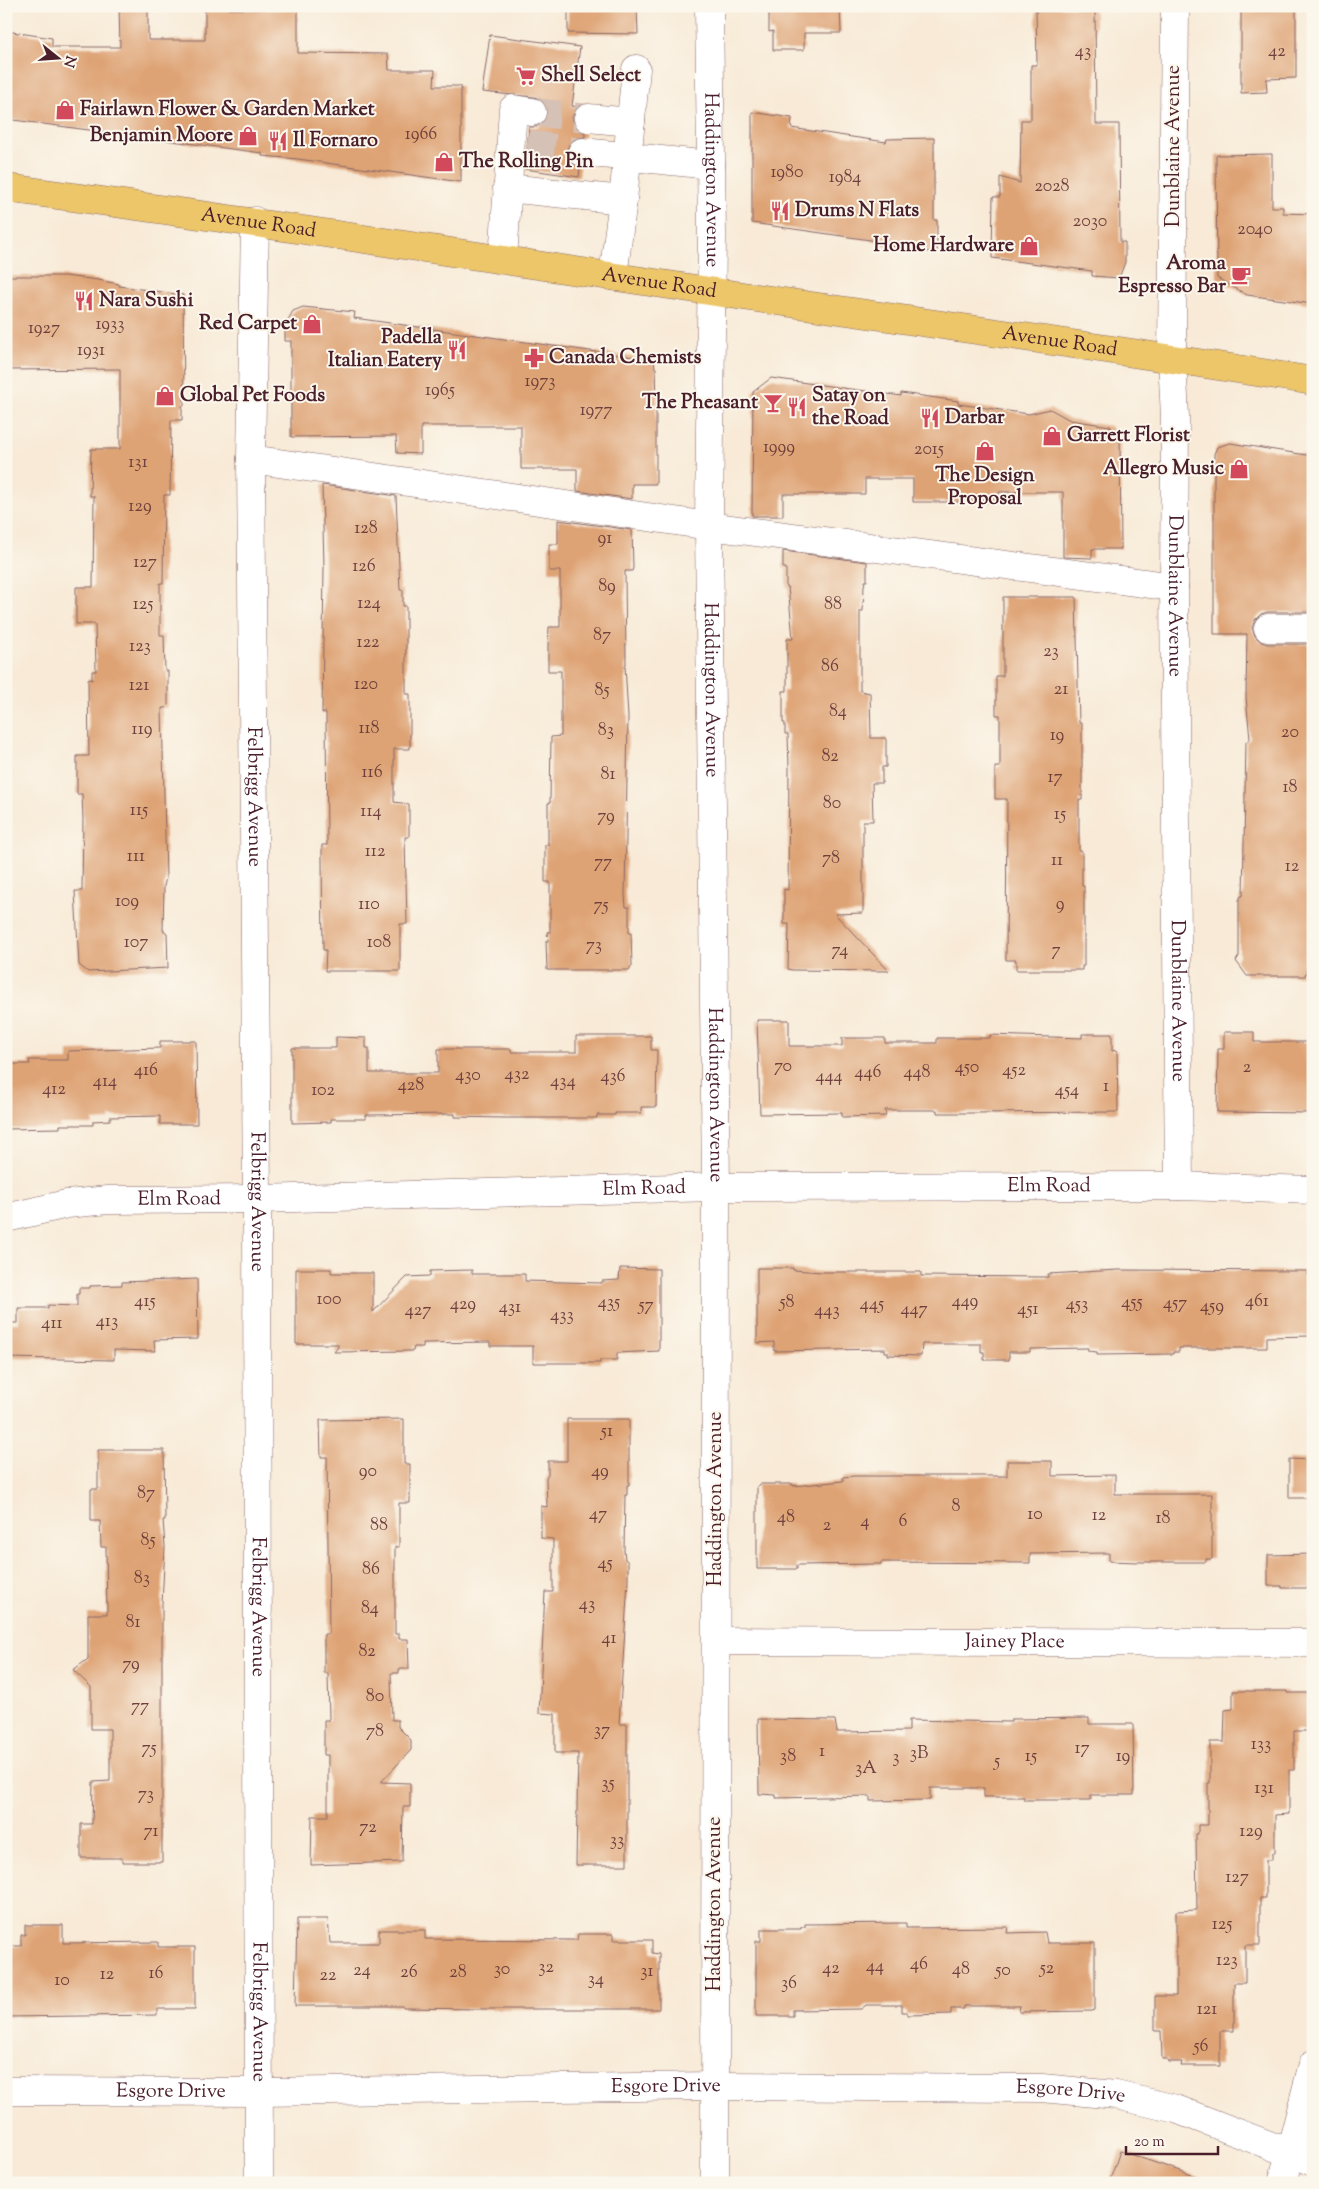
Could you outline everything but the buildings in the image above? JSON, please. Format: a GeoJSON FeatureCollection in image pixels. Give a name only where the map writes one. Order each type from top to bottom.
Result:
{"type":"FeatureCollection","features":[{"type":"Feature","properties":{"kind":"main road","name":"Avenue Road"},"geometry":{"type":"LineString","coordinates":[[6,188],[255,221],[710,291],[1172,358],[1313,381]]}},
{"type":"Feature","properties":{"kind":"street","name":"Haddington Avenue"},"geometry":{"type":"LineString","coordinates":[[708,6],[712,235],[709,526],[716,1187],[715,2183]]}},
{"type":"Feature","properties":{"kind":"street","name":"Dunblaine Avenue"},"geometry":{"type":"LineString","coordinates":[[1175,6],[1172,358],[1175,417],[1174,587],[1179,1186]]}},
{"type":"Feature","properties":{"kind":"street"},"geometry":{"type":"LineString","coordinates":[[613,276],[628,158],[636,69]]}},
{"type":"Feature","properties":{"kind":"street"},"geometry":{"type":"LineString","coordinates":[[503,259],[508,188],[519,142],[513,109],[532,112]]}},
{"type":"Feature","properties":{"kind":"street"},"geometry":{"type":"LineString","coordinates":[[588,118],[631,122]]}},
{"type":"Feature","properties":{"kind":"street"},"geometry":{"type":"LineString","coordinates":[[582,152],[711,165]]}},
{"type":"Feature","properties":{"kind":"street"},"geometry":{"type":"LineString","coordinates":[[508,188],[623,200]]}},
{"type":"Feature","properties":{"kind":"street","name":"Felbrigg Avenue"},"geometry":{"type":"LineString","coordinates":[[255,221],[251,459],[257,1198],[259,2183]]}},
{"type":"Feature","properties":{"kind":"street"},"geometry":{"type":"LineString","coordinates":[[251,459],[709,526],[1174,587]]}},
{"type":"Feature","properties":{"kind":"street"},"geometry":{"type":"LineString","coordinates":[[1268,628],[1313,628]]}},
{"type":"Feature","properties":{"kind":"street","name":"Elm Road"},"geometry":{"type":"LineString","coordinates":[[6,1218],[67,1204],[108,1200],[716,1187],[1179,1186],[1313,1190]]}},
{"type":"Feature","properties":{"kind":"street","name":"Jainey Place"},"geometry":{"type":"LineString","coordinates":[[716,1641],[1313,1643]]}},
{"type":"Feature","properties":{"kind":"street"},"geometry":{"type":"LineString","coordinates":[[1282,2183],[1302,2158],[1313,2064]]}},
{"type":"Feature","properties":{"kind":"street","name":"Esgore Drive"},"geometry":{"type":"LineString","coordinates":[[6,2091],[259,2092],[714,2086],[1042,2088],[1116,2095],[1176,2109],[1302,2158]]}},
{"type":"Feature","properties":{"kind":"tunnel"},"geometry":{"type":"LineString","coordinates":[[532,112],[588,118]]}},
{"type":"Feature","properties":{"kind":"tunnel"},"geometry":{"type":"LineString","coordinates":[[527,144],[582,152]]}},
{"type":"Feature","properties":{"kind":"place","name":"Shell Select"},"geometry":{"type":"Point","coordinates":[526,76]}},
{"type":"Feature","properties":{"kind":"place","name":"Fairlawn Flower & Garden Market"},"geometry":{"type":"Point","coordinates":[65,110]}},
{"type":"Feature","properties":{"kind":"place","name":"Benjamin Moore"},"geometry":{"type":"Point","coordinates":[248,136]}},
{"type":"Feature","properties":{"kind":"place","name":"Il Fornaro"},"geometry":{"type":"Point","coordinates":[278,141]}},
{"type":"Feature","properties":{"kind":"place","name":"The Rolling Pin"},"geometry":{"type":"Point","coordinates":[444,162]}},
{"type":"Feature","properties":{"kind":"place","name":"Drums N Flats"},"geometry":{"type":"Point","coordinates":[780,211]}},
{"type":"Feature","properties":{"kind":"place","name":"Home Hardware"},"geometry":{"type":"Point","coordinates":[1029,246]}},
{"type":"Feature","properties":{"kind":"place","name":"Aroma Espresso Bar"},"geometry":{"type":"Point","coordinates":[1241,275]}},
{"type":"Feature","properties":{"kind":"place","name":"Nara Sushi"},"geometry":{"type":"Point","coordinates":[84,301]}},
{"type":"Feature","properties":{"kind":"place","name":"Red Carpet"},"geometry":{"type":"Point","coordinates":[312,324]}},
{"type":"Feature","properties":{"kind":"place","name":"Padella Italian Eatery"},"geometry":{"type":"Point","coordinates":[457,350]}},
{"type":"Feature","properties":{"kind":"place","name":"Canada Chemists"},"geometry":{"type":"Point","coordinates":[534,358]}},
{"type":"Feature","properties":{"kind":"place","name":"Global Pet Foods"},"geometry":{"type":"Point","coordinates":[165,396]}},
{"type":"Feature","properties":{"kind":"place","name":"The Pheasant"},"geometry":{"type":"Point","coordinates":[773,403]}},
{"type":"Feature","properties":{"kind":"place","name":"Satay on the Road"},"geometry":{"type":"Point","coordinates":[797,407]}},
{"type":"Feature","properties":{"kind":"place","name":"Darbar"},"geometry":{"type":"Point","coordinates":[930,418]}},
{"type":"Feature","properties":{"kind":"place","name":"Garrett Florist"},"geometry":{"type":"Point","coordinates":[1052,436]}},
{"type":"Feature","properties":{"kind":"place","name":"The Design Proposal"},"geometry":{"type":"Point","coordinates":[985,451]}},
{"type":"Feature","properties":{"kind":"place","name":"Allegro Music"},"geometry":{"type":"Point","coordinates":[1239,469]}}]}
